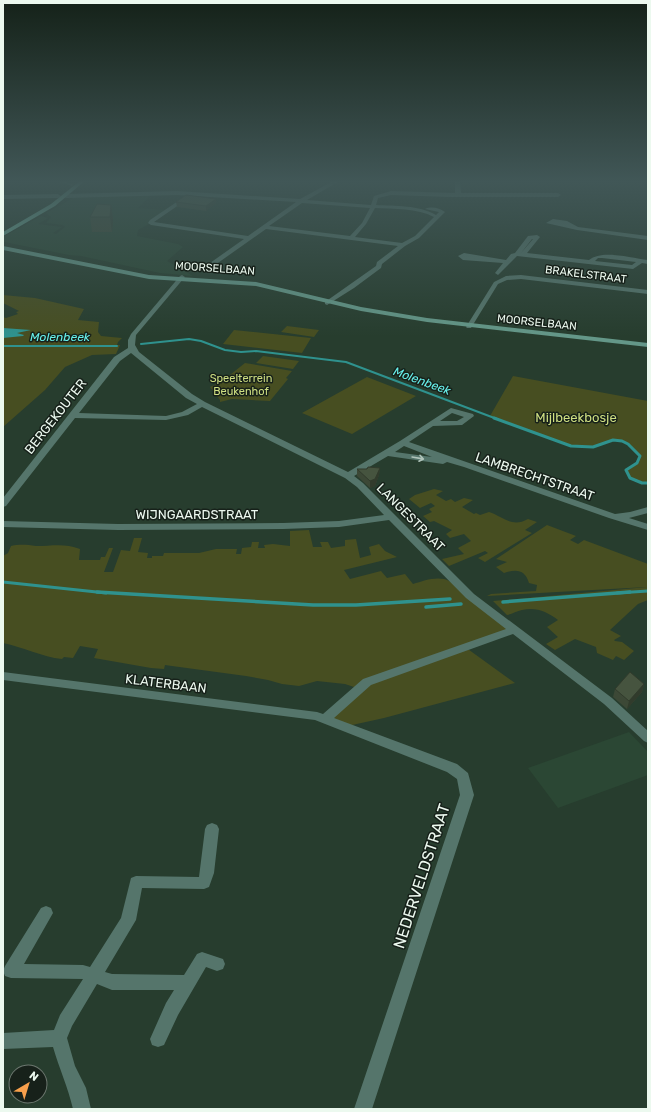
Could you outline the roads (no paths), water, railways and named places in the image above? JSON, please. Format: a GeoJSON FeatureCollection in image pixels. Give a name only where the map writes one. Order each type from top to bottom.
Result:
{"type":"FeatureCollection","features":[{"type":"Feature","properties":{"kind":"main road","name":"MOORSELBAAN"},"geometry":{"type":"LineString","coordinates":[[3,246],[149,276],[181,279],[228,279],[253,281],[328,302],[384,313],[469,326],[648,345]]}},
{"type":"Feature","properties":{"kind":"street"},"geometry":{"type":"LineString","coordinates":[[210,232],[250,238]]}},
{"type":"Feature","properties":{"kind":"street"},"geometry":{"type":"LineString","coordinates":[[211,264],[258,232]]}},
{"type":"Feature","properties":{"kind":"street"},"geometry":{"type":"LineString","coordinates":[[313,232],[410,241]]}},
{"type":"Feature","properties":{"kind":"street"},"geometry":{"type":"LineString","coordinates":[[353,236],[358,232]]}},
{"type":"Feature","properties":{"kind":"street"},"geometry":{"type":"LineString","coordinates":[[328,302],[358,283],[379,266],[379,263],[422,232]]}},
{"type":"Feature","properties":{"kind":"street"},"geometry":{"type":"LineString","coordinates":[[605,232],[648,238]]}},
{"type":"Feature","properties":{"kind":"street"},"geometry":{"type":"LineString","coordinates":[[353,236],[403,245]]}},
{"type":"Feature","properties":{"kind":"street"},"geometry":{"type":"LineString","coordinates":[[517,254],[530,237],[537,238],[524,254]]}},
{"type":"Feature","properties":{"kind":"street"},"geometry":{"type":"LineString","coordinates":[[469,326],[496,283],[491,279],[498,274],[513,255],[524,254],[633,267]]}},
{"type":"Feature","properties":{"kind":"street"},"geometry":{"type":"LineString","coordinates":[[464,255],[502,260],[506,262],[463,258],[461,256],[464,255]]}},
{"type":"Feature","properties":{"kind":"street"},"geometry":{"type":"LineString","coordinates":[[590,262],[596,257],[602,256],[648,262]]}},
{"type":"Feature","properties":{"kind":"street"},"geometry":{"type":"LineString","coordinates":[[628,273],[641,261]]}},
{"type":"Feature","properties":{"kind":"street","name":"BRAKELSTRAAT"},"geometry":{"type":"LineString","coordinates":[[498,274],[648,292]]}},
{"type":"Feature","properties":{"kind":"street","name":"BRAKELSTRAAT"},"geometry":{"type":"LineString","coordinates":[[496,283],[506,278],[521,277]]}},
{"type":"Feature","properties":{"kind":"street"},"geometry":{"type":"LineString","coordinates":[[132,349],[130,342],[133,335],[181,279]]}},
{"type":"Feature","properties":{"kind":"street","name":"LANGESTRAAT"},"geometry":{"type":"LineString","coordinates":[[132,349],[136,354],[189,396],[202,404],[348,476],[360,485],[470,596],[608,700],[648,738]]}},
{"type":"Feature","properties":{"kind":"street","name":"BERGEKOUTER"},"geometry":{"type":"LineString","coordinates":[[3,504],[120,356],[132,349]]}},
{"type":"Feature","properties":{"kind":"street"},"geometry":{"type":"LineString","coordinates":[[72,415],[166,418],[192,411],[202,404]]}},
{"type":"Feature","properties":{"kind":"street"},"geometry":{"type":"LineString","coordinates":[[348,476],[403,443],[431,424]]}},
{"type":"Feature","properties":{"kind":"street","name":"LAMBRECHTSTRAAT"},"geometry":{"type":"LineString","coordinates":[[403,443],[438,455],[450,461],[612,516],[648,526]]}},
{"type":"Feature","properties":{"kind":"street","name":"LAMBRECHTSTRAAT"},"geometry":{"type":"LineString","coordinates":[[387,453],[437,461],[450,461]]}},
{"type":"Feature","properties":{"kind":"street","name":"LAMBRECHTSTRAAT"},"geometry":{"type":"LineString","coordinates":[[612,516],[631,515],[648,510]]}},
{"type":"Feature","properties":{"kind":"street","name":"WIJNGAARDSTRAAT"},"geometry":{"type":"LineString","coordinates":[[3,524],[118,528],[283,526],[339,524],[391,517]]}},
{"type":"Feature","properties":{"kind":"street"},"geometry":{"type":"LineString","coordinates":[[325,719],[342,705],[358,688],[368,682],[514,630]]}},
{"type":"Feature","properties":{"kind":"street","name":"KLATERBAAN"},"geometry":{"type":"LineString","coordinates":[[3,676],[317,716],[343,727]]}},
{"type":"Feature","properties":{"kind":"street","name":"NEDERVELDSTRAAT"},"geometry":{"type":"LineString","coordinates":[[343,727],[452,768],[463,777],[467,795],[363,1109]]}},
{"type":"Feature","properties":{"kind":"street"},"geometry":{"type":"LineString","coordinates":[[82,1109],[77,1088],[66,1068],[59,1038],[66,1021],[128,920],[136,882],[204,883],[208,873],[212,829]]}},
{"type":"Feature","properties":{"kind":"street"},"geometry":{"type":"LineString","coordinates":[[46,913],[11,971],[83,972],[112,982],[188,983]]}},
{"type":"Feature","properties":{"kind":"street"},"geometry":{"type":"LineString","coordinates":[[158,1039],[172,1009],[202,958],[217,964]]}},
{"type":"Feature","properties":{"kind":"street"},"geometry":{"type":"LineString","coordinates":[[3,1041],[59,1038]]}},
{"type":"Feature","properties":{"kind":"water"},"geometry":{"type":"Polygon","coordinates":[[[3,328],[31,330],[17,333],[24,335],[23,336],[3,338],[3,328]]]}},
{"type":"Feature","properties":{"kind":"waterway","name":"Molenbeek"},"geometry":{"type":"LineString","coordinates":[[141,344],[189,339],[201,341],[225,350],[241,352],[256,351],[346,362],[497,419]]}},
{"type":"Feature","properties":{"kind":"waterway","name":"Molenbeek"},"geometry":{"type":"LineString","coordinates":[[3,346],[117,346]]}},
{"type":"Feature","properties":{"kind":"waterway","name":"Molenbeek"},"geometry":{"type":"LineString","coordinates":[[494,418],[571,446],[593,447],[613,440],[622,441],[628,444],[640,456],[637,463],[626,470],[630,478],[642,483],[648,483]]}},
{"type":"Feature","properties":{"kind":"waterway"},"geometry":{"type":"LineString","coordinates":[[3,582],[106,593]]}},
{"type":"Feature","properties":{"kind":"waterway"},"geometry":{"type":"LineString","coordinates":[[619,593],[648,591]]}},
{"type":"Feature","properties":{"kind":"waterway"},"geometry":{"type":"LineString","coordinates":[[97,592],[313,605],[356,605],[450,599]]}},
{"type":"Feature","properties":{"kind":"waterway"},"geometry":{"type":"LineString","coordinates":[[619,593],[630,592]]}},
{"type":"Feature","properties":{"kind":"waterway"},"geometry":{"type":"LineString","coordinates":[[503,602],[619,593]]}},
{"type":"Feature","properties":{"kind":"waterway"},"geometry":{"type":"LineString","coordinates":[[426,607],[461,604]]}},
{"type":"Feature","properties":{"kind":"park label","name":"Speelterrein Beukenhof"},"geometry":{"type":"Point","coordinates":[241,384]}},
{"type":"Feature","properties":{"kind":"park label","name":"Mijlbeekbosje"},"geometry":{"type":"Point","coordinates":[576,417]}}]}
